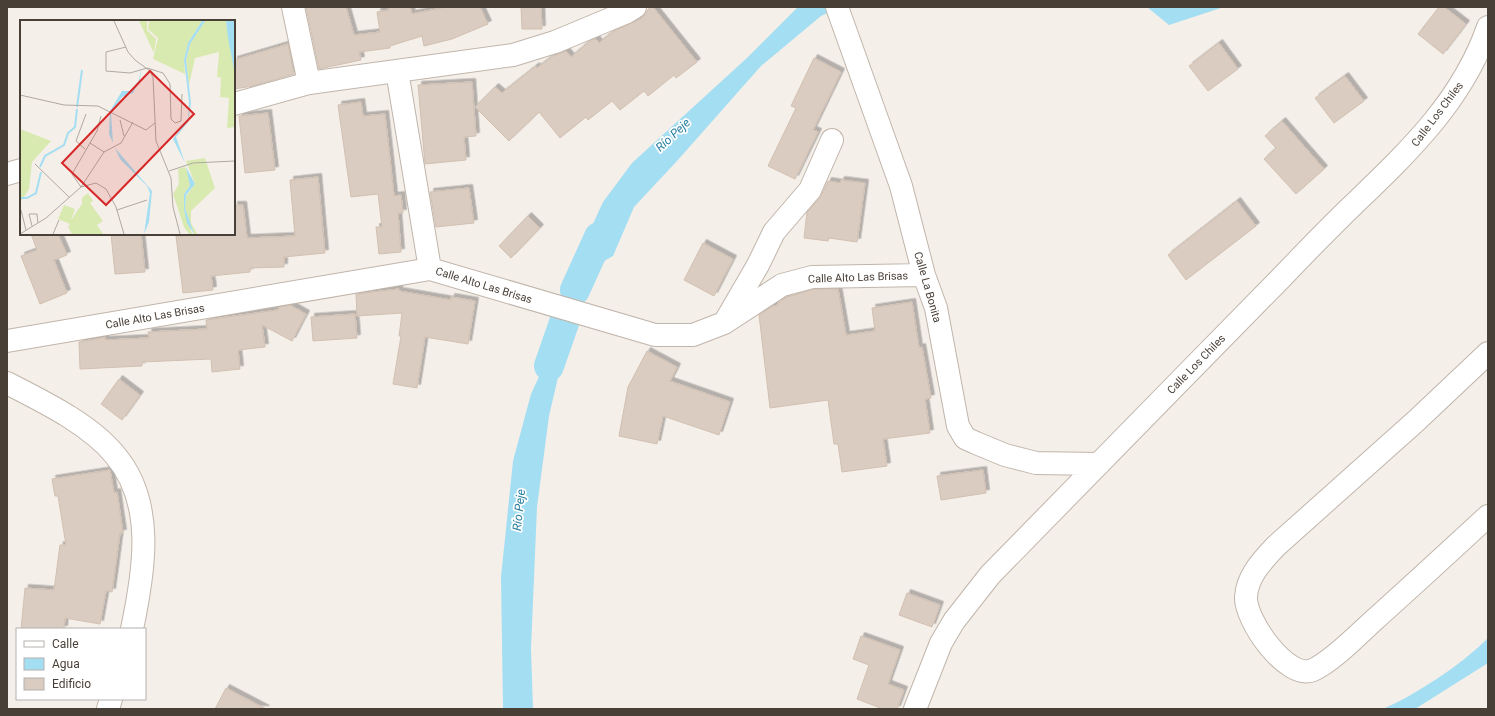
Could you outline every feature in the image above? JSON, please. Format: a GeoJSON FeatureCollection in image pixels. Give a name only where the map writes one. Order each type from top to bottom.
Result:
{"type":"FeatureCollection","features":[{"type":"Feature","properties":{"kind":"street"},"geometry":{"type":"LineString","coordinates":[[293,7],[309,83]]}},
{"type":"Feature","properties":{"kind":"street"},"geometry":{"type":"LineString","coordinates":[[235,104],[309,83],[513,55],[555,42],[627,12],[635,7]]}},
{"type":"Feature","properties":{"kind":"street","name":"Calle La Bonita"},"geometry":{"type":"LineString","coordinates":[[837,7],[901,186],[924,275],[936,308],[950,392],[958,426],[965,438],[1005,455],[1036,463],[1099,464]]}},
{"type":"Feature","properties":{"kind":"street","name":"Calle Los Chiles"},"geometry":{"type":"LineString","coordinates":[[915,709],[941,643],[959,614],[990,575],[1342,216],[1416,143],[1436,118],[1468,72],[1488,27]]}},
{"type":"Feature","properties":{"kind":"street"},"geometry":{"type":"LineString","coordinates":[[397,71],[430,269]]}},
{"type":"Feature","properties":{"kind":"street"},"geometry":{"type":"LineString","coordinates":[[724,323],[758,265],[774,232],[810,190],[832,140]]}},
{"type":"Feature","properties":{"kind":"street"},"geometry":{"type":"LineString","coordinates":[[7,174],[20,170]]}},
{"type":"Feature","properties":{"kind":"street","name":"Calle Alto Las Brisas"},"geometry":{"type":"LineString","coordinates":[[7,341],[430,269],[655,335],[693,336],[724,323],[782,285],[812,276],[924,275]]}},
{"type":"Feature","properties":{"kind":"street"},"geometry":{"type":"LineString","coordinates":[[1488,353],[1416,421],[1276,546],[1260,563],[1250,578],[1246,597],[1248,612],[1266,641],[1281,659],[1299,670],[1312,670],[1322,665],[1362,631],[1488,516]]}},
{"type":"Feature","properties":{"kind":"street"},"geometry":{"type":"LineString","coordinates":[[7,383],[52,406],[93,435],[115,454],[130,476],[140,503],[144,538],[140,590],[132,628]]}},
{"type":"Feature","properties":{"kind":"water"},"geometry":{"type":"Polygon","coordinates":[[[798,7],[841,7],[821,16],[761,66],[634,207],[613,256],[581,274],[576,261],[603,202],[632,163],[748,57],[798,7]]]}},
{"type":"Feature","properties":{"kind":"water"},"geometry":{"type":"Polygon","coordinates":[[[1147,7],[1224,7],[1169,25],[1147,7]]]}},
{"type":"Feature","properties":{"kind":"water"},"geometry":{"type":"Polygon","coordinates":[[[562,327],[562,360],[549,416],[537,507],[531,649],[533,709],[503,709],[501,577],[513,461],[531,394],[562,327]]]}},
{"type":"Feature","properties":{"kind":"water"},"geometry":{"type":"Polygon","coordinates":[[[1488,638],[1488,663],[1415,709],[1383,709],[1438,678],[1465,658],[1488,638]]]}},
{"type":"Feature","properties":{"kind":"building"},"geometry":{"type":"Polygon","coordinates":[[[306,7],[346,7],[354,35],[380,32],[377,12],[389,10],[388,7],[410,7],[412,14],[446,7],[480,7],[488,24],[452,39],[424,46],[422,36],[390,46],[390,48],[359,52],[361,60],[319,69],[306,7]]]}},
{"type":"Feature","properties":{"kind":"building"},"geometry":{"type":"Polygon","coordinates":[[[521,7],[541,7],[542,29],[522,29],[521,7]]]}},
{"type":"Feature","properties":{"kind":"building"},"geometry":{"type":"Polygon","coordinates":[[[650,7],[653,7],[697,62],[676,78],[674,75],[648,96],[644,91],[620,110],[612,101],[588,120],[586,117],[560,138],[539,112],[509,141],[475,107],[495,87],[502,93],[536,66],[537,68],[553,56],[566,51],[571,57],[591,40],[596,39],[599,43],[614,31],[642,18],[650,7]]]}},
{"type":"Feature","properties":{"kind":"building"},"geometry":{"type":"Polygon","coordinates":[[[1439,7],[1444,7],[1466,24],[1443,54],[1418,34],[1439,7]]]}},
{"type":"Feature","properties":{"kind":"building"},"geometry":{"type":"Polygon","coordinates":[[[1219,43],[1238,69],[1208,91],[1189,66],[1219,43]]]}},
{"type":"Feature","properties":{"kind":"building"},"geometry":{"type":"Polygon","coordinates":[[[288,44],[294,74],[253,86],[235,89],[235,60],[288,44]]]}},
{"type":"Feature","properties":{"kind":"building"},"geometry":{"type":"Polygon","coordinates":[[[814,58],[841,72],[813,130],[818,132],[795,179],[768,166],[796,108],[791,106],[814,58]]]}},
{"type":"Feature","properties":{"kind":"building"},"geometry":{"type":"Polygon","coordinates":[[[1345,76],[1364,101],[1334,123],[1315,98],[1345,76]]]}},
{"type":"Feature","properties":{"kind":"building"},"geometry":{"type":"Polygon","coordinates":[[[472,82],[476,136],[464,137],[466,160],[425,164],[418,85],[472,82]]]}},
{"type":"Feature","properties":{"kind":"building"},"geometry":{"type":"Polygon","coordinates":[[[361,102],[363,116],[385,114],[394,196],[401,195],[403,213],[398,213],[401,252],[379,254],[376,227],[382,227],[378,194],[351,197],[338,105],[361,102]]]}},
{"type":"Feature","properties":{"kind":"building"},"geometry":{"type":"Polygon","coordinates":[[[268,113],[275,170],[245,173],[239,116],[268,113]]]}},
{"type":"Feature","properties":{"kind":"building"},"geometry":{"type":"Polygon","coordinates":[[[1282,121],[1324,169],[1296,194],[1264,159],[1276,148],[1265,136],[1282,121]]]}},
{"type":"Feature","properties":{"kind":"building"},"geometry":{"type":"Polygon","coordinates":[[[318,177],[325,253],[284,257],[284,267],[250,268],[250,272],[211,276],[213,290],[183,293],[176,236],[235,235],[235,205],[243,205],[247,238],[295,236],[290,180],[318,177]]]}},
{"type":"Feature","properties":{"kind":"building"},"geometry":{"type":"Polygon","coordinates":[[[841,180],[865,183],[857,242],[829,238],[828,241],[804,238],[807,212],[820,198],[828,181],[840,183],[841,180]]]}},
{"type":"Feature","properties":{"kind":"building"},"geometry":{"type":"Polygon","coordinates":[[[469,188],[474,223],[436,227],[430,192],[469,188]]]}},
{"type":"Feature","properties":{"kind":"building"},"geometry":{"type":"Polygon","coordinates":[[[1237,201],[1256,226],[1186,280],[1168,255],[1237,201]]]}},
{"type":"Feature","properties":{"kind":"building"},"geometry":{"type":"Polygon","coordinates":[[[528,216],[540,228],[511,258],[499,246],[528,216]]]}},
{"type":"Feature","properties":{"kind":"building"},"geometry":{"type":"Polygon","coordinates":[[[31,235],[58,235],[67,255],[54,260],[67,293],[40,304],[21,256],[37,250],[31,235]]]}},
{"type":"Feature","properties":{"kind":"building"},"geometry":{"type":"Polygon","coordinates":[[[111,235],[141,235],[145,272],[115,274],[111,235]]]}},
{"type":"Feature","properties":{"kind":"building"},"geometry":{"type":"Polygon","coordinates":[[[703,243],[733,259],[714,296],[684,280],[703,243]]]}},
{"type":"Feature","properties":{"kind":"building"},"geometry":{"type":"Polygon","coordinates":[[[399,289],[399,291],[451,300],[451,297],[475,301],[468,344],[425,337],[417,388],[393,384],[401,336],[399,336],[402,313],[357,316],[356,294],[399,289]]]}},
{"type":"Feature","properties":{"kind":"building"},"geometry":{"type":"Polygon","coordinates":[[[814,289],[838,289],[846,335],[875,331],[872,308],[912,302],[919,348],[922,347],[931,398],[925,399],[930,433],[883,439],[887,466],[842,472],[838,444],[834,444],[828,400],[770,408],[759,315],[773,306],[778,305],[778,303],[787,297],[814,289]]]}},
{"type":"Feature","properties":{"kind":"building"},"geometry":{"type":"Polygon","coordinates":[[[290,305],[306,314],[292,341],[262,325],[265,347],[238,350],[240,369],[212,372],[211,359],[142,362],[142,366],[80,369],[79,342],[105,337],[105,340],[149,338],[148,332],[207,329],[206,320],[278,310],[279,307],[290,305]]]}},
{"type":"Feature","properties":{"kind":"building"},"geometry":{"type":"Polygon","coordinates":[[[355,314],[357,338],[313,341],[311,317],[355,314]]]}},
{"type":"Feature","properties":{"kind":"building"},"geometry":{"type":"Polygon","coordinates":[[[647,351],[677,367],[670,381],[730,402],[719,435],[663,416],[657,444],[619,436],[628,387],[647,351]]]}},
{"type":"Feature","properties":{"kind":"building"},"geometry":{"type":"Polygon","coordinates":[[[119,379],[140,395],[122,420],[101,404],[119,379]]]}},
{"type":"Feature","properties":{"kind":"building"},"geometry":{"type":"Polygon","coordinates":[[[110,470],[114,493],[117,492],[123,533],[120,533],[112,592],[106,591],[100,624],[65,618],[64,628],[21,628],[25,588],[54,590],[60,545],[66,545],[58,496],[55,496],[52,479],[110,470]]]}},
{"type":"Feature","properties":{"kind":"building"},"geometry":{"type":"Polygon","coordinates":[[[983,470],[986,493],[941,500],[937,476],[983,470]]]}},
{"type":"Feature","properties":{"kind":"building"},"geometry":{"type":"Polygon","coordinates":[[[907,593],[940,605],[932,627],[899,615],[907,593]]]}},
{"type":"Feature","properties":{"kind":"building"},"geometry":{"type":"Polygon","coordinates":[[[861,636],[900,650],[888,684],[904,690],[897,709],[883,709],[857,699],[869,665],[853,659],[861,636]]]}},
{"type":"Feature","properties":{"kind":"building"},"geometry":{"type":"Polygon","coordinates":[[[226,688],[266,709],[215,709],[226,688]]]}},
{"type":"Feature","properties":{"kind":"waterway","name":"Río Peje"},"geometry":{"type":"LineString","coordinates":[[575,290],[599,237]]}},
{"type":"Feature","properties":{"kind":"waterway","name":"Río Peje"},"geometry":{"type":"LineString","coordinates":[[549,366],[566,317]]}}]}
